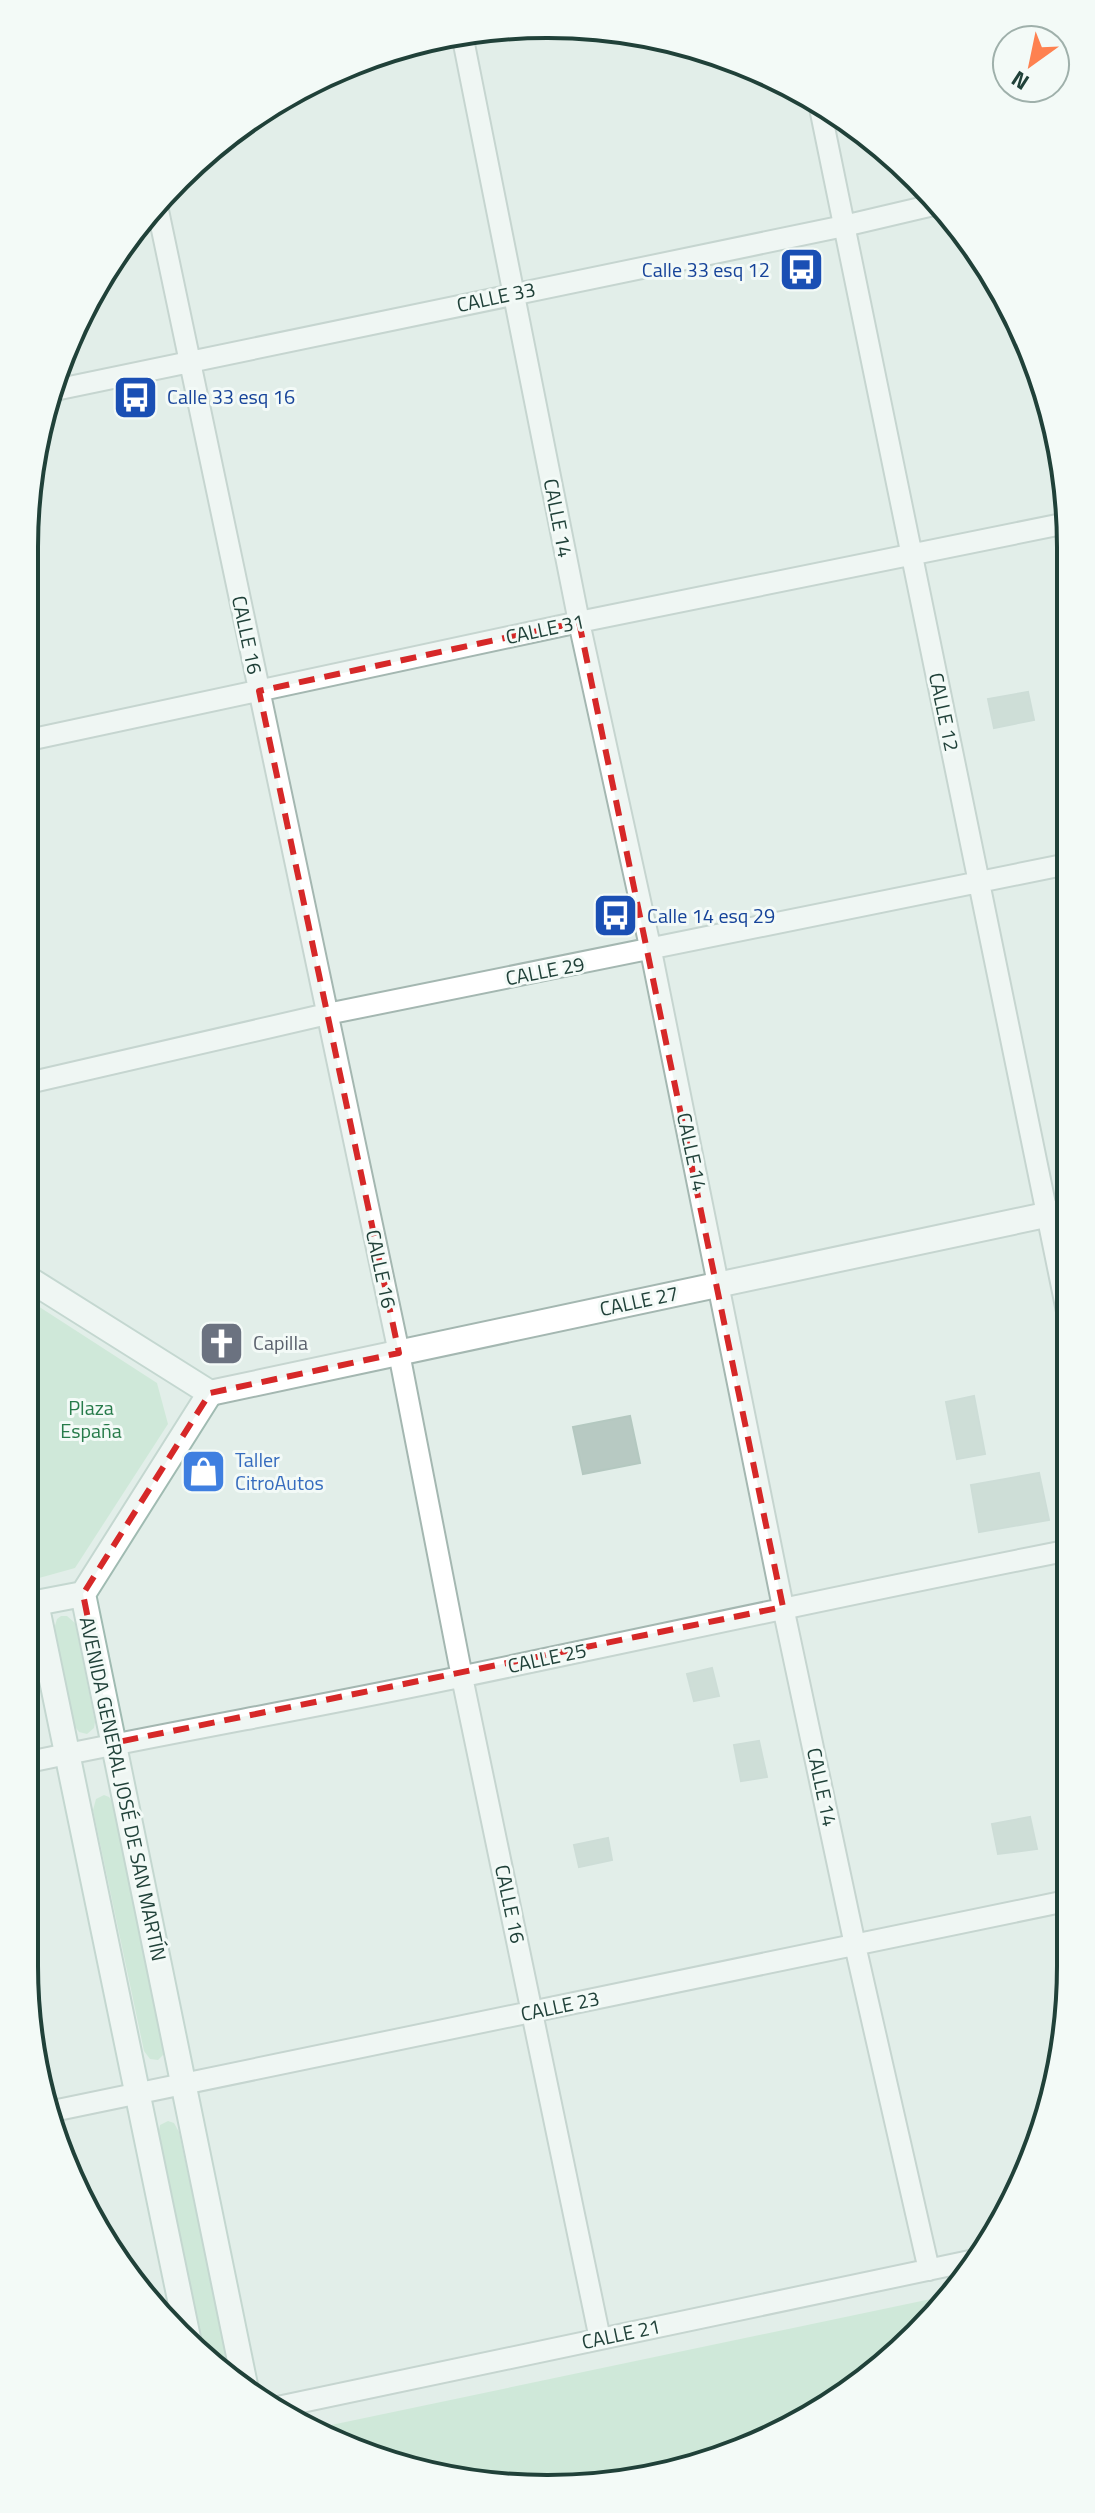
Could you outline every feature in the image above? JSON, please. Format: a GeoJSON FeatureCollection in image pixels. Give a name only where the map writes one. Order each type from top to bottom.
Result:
{"type":"FeatureCollection","features":[{"type":"Feature","properties":{"kind":"main road","name":"CALLE 27"},"geometry":{"type":"LineString","coordinates":[[210,1393],[1057,1212]]}},
{"type":"Feature","properties":{"kind":"main road"},"geometry":{"type":"LineString","coordinates":[[38,1285],[210,1393]]}},
{"type":"Feature","properties":{"kind":"main road","name":"AVENIDA GENERAL JOSÉ DE SAN MARTÍN"},"geometry":{"type":"LineString","coordinates":[[210,1393],[83,1594],[243,2374]]}},
{"type":"Feature","properties":{"kind":"main road"},"geometry":{"type":"LineString","coordinates":[[38,1599],[83,1594]]}},
{"type":"Feature","properties":{"kind":"main road"},"geometry":{"type":"LineString","coordinates":[[38,1633],[67,1754],[185,2324]]}},
{"type":"Feature","properties":{"kind":"street","name":"CALLE 14"},"geometry":{"type":"LineString","coordinates":[[464,45],[579,622],[720,1284],[783,1607],[929,2270]]}},
{"type":"Feature","properties":{"kind":"street","name":"CALLE 12"},"geometry":{"type":"LineString","coordinates":[[822,119],[979,883],[1057,1208]]}},
{"type":"Feature","properties":{"kind":"street","name":"CALLE 33"},"geometry":{"type":"LineString","coordinates":[[64,388],[926,207]]}},
{"type":"Feature","properties":{"kind":"street","name":"CALLE 16"},"geometry":{"type":"LineString","coordinates":[[159,217],[399,1353],[462,1677],[600,2339]]}},
{"type":"Feature","properties":{"kind":"street","name":"CALLE 31"},"geometry":{"type":"LineString","coordinates":[[38,738],[579,622],[1056,525]]}},
{"type":"Feature","properties":{"kind":"street","name":"CALLE 29"},"geometry":{"type":"LineString","coordinates":[[38,1081],[327,1014],[651,951],[1057,866]]}},
{"type":"Feature","properties":{"kind":"street","name":"CALLE 25"},"geometry":{"type":"LineString","coordinates":[[38,1760],[462,1677],[783,1607],[1057,1553]]}},
{"type":"Feature","properties":{"kind":"street","name":"CALLE 23"},"geometry":{"type":"LineString","coordinates":[[59,2110],[1057,1903]]}},
{"type":"Feature","properties":{"kind":"street","name":"CALLE 21"},"geometry":{"type":"LineString","coordinates":[[289,2405],[961,2263]]}},
{"type":"Feature","properties":{"kind":"highlighted area"},"geometry":{"type":"Polygon","coordinates":[[[579,622],[783,1607],[113,1743],[83,1594],[210,1393],[399,1353],[259,691],[579,622]]]}},
{"type":"Feature","properties":{"kind":"green space","name":"Plaza España"},"geometry":{"type":"Polygon","coordinates":[[[38,1306],[157,1383],[168,1424],[75,1568],[38,1578],[38,1306]]]}},
{"type":"Feature","properties":{"kind":"green space"},"geometry":{"type":"Polygon","coordinates":[[[61,1616],[67,1616],[75,1623],[95,1722],[94,1728],[87,1734],[79,1732],[73,1724],[54,1629],[61,1616]]]}},
{"type":"Feature","properties":{"kind":"green space"},"geometry":{"type":"Polygon","coordinates":[[[104,1795],[115,1806],[165,2053],[158,2060],[150,2059],[144,2051],[93,1810],[96,1799],[104,1795]]]}},
{"type":"Feature","properties":{"kind":"green space"},"geometry":{"type":"Polygon","coordinates":[[[168,2121],[174,2123],[179,2132],[228,2362],[200,2338],[158,2136],[160,2125],[168,2121]]]}},
{"type":"Feature","properties":{"kind":"green space"},"geometry":{"type":"Polygon","coordinates":[[[933,2299],[908,2326],[858,2370],[802,2407],[711,2448],[647,2465],[581,2474],[481,2471],[416,2458],[329,2425],[933,2299]]]}},
{"type":"Feature","properties":{"kind":"building"},"geometry":{"type":"Polygon","coordinates":[[[1028,692],[1034,720],[994,728],[988,699],[1028,692]]]}},
{"type":"Feature","properties":{"kind":"building"},"geometry":{"type":"Polygon","coordinates":[[[974,1396],[985,1454],[957,1459],[946,1402],[974,1396]]]}},
{"type":"Feature","properties":{"kind":"building"},"geometry":{"type":"Polygon","coordinates":[[[630,1416],[640,1463],[583,1474],[573,1427],[630,1416]]]}},
{"type":"Feature","properties":{"kind":"building"},"geometry":{"type":"Polygon","coordinates":[[[1039,1473],[1049,1520],[979,1532],[971,1485],[1039,1473]]]}},
{"type":"Feature","properties":{"kind":"building"},"geometry":{"type":"Polygon","coordinates":[[[712,1668],[719,1696],[694,1701],[687,1674],[712,1668]]]}},
{"type":"Feature","properties":{"kind":"building"},"geometry":{"type":"Polygon","coordinates":[[[759,1741],[767,1777],[741,1781],[734,1745],[759,1741]]]}},
{"type":"Feature","properties":{"kind":"building"},"geometry":{"type":"Polygon","coordinates":[[[1030,1817],[1037,1849],[998,1854],[992,1824],[1030,1817]]]}},
{"type":"Feature","properties":{"kind":"building"},"geometry":{"type":"Polygon","coordinates":[[[608,1838],[612,1860],[579,1867],[574,1845],[608,1838]]]}},
{"type":"Feature","properties":{"kind":"place","name":"Calle 33 esq 12"},"geometry":{"type":"Point","coordinates":[801,270]}},
{"type":"Feature","properties":{"kind":"place","name":"Calle 33 esq 16"},"geometry":{"type":"Point","coordinates":[136,397]}},
{"type":"Feature","properties":{"kind":"place","name":"Calle 14 esq 29"},"geometry":{"type":"Point","coordinates":[616,916]}},
{"type":"Feature","properties":{"kind":"place","name":"Capilla"},"geometry":{"type":"Point","coordinates":[222,1343]}},
{"type":"Feature","properties":{"kind":"place","name":"Taller CitroAutos"},"geometry":{"type":"Point","coordinates":[204,1472]}}]}
